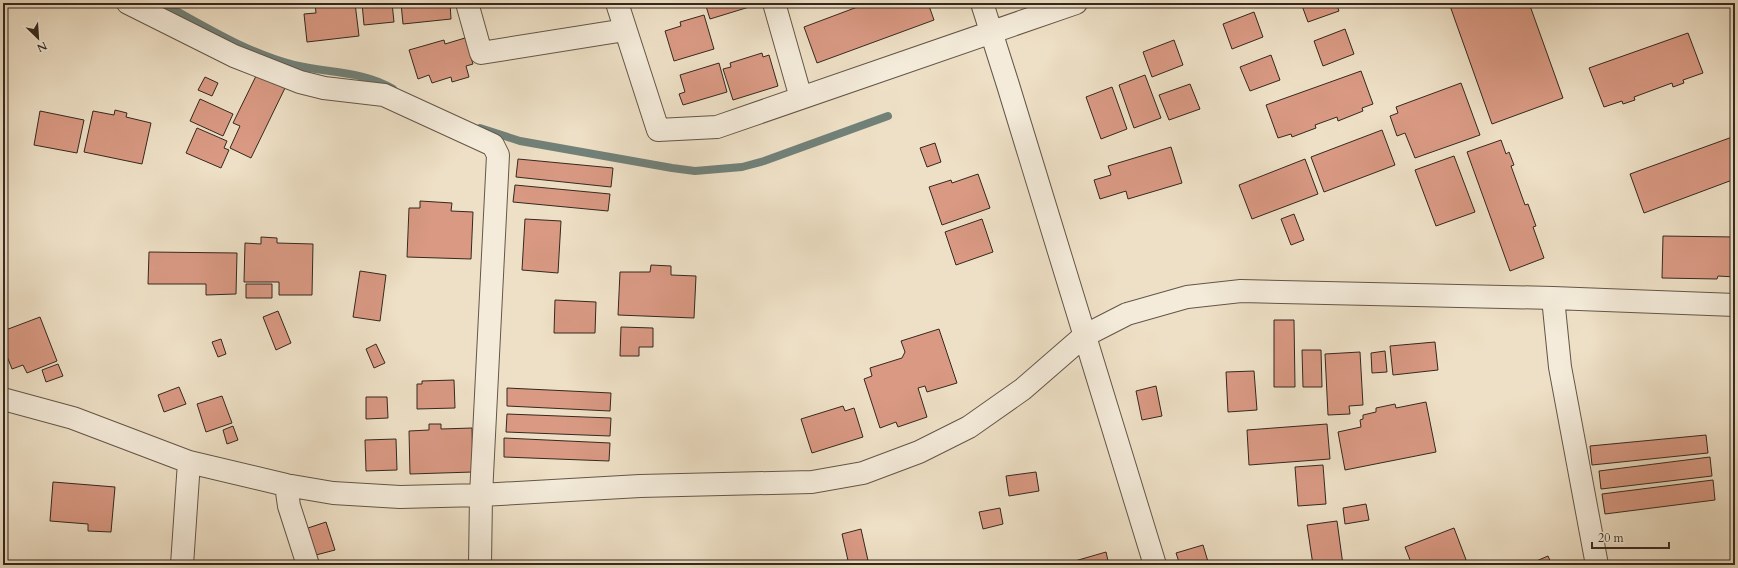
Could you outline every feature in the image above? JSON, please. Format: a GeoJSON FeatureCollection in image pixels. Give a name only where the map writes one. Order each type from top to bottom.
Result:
{"type":"FeatureCollection","features":[{"type":"Feature","properties":{"kind":"street"},"geometry":{"type":"LineString","coordinates":[[128,3],[234,56],[300,82],[324,88],[384,95],[493,145],[498,155],[481,496],[480,565]]}},
{"type":"Feature","properties":{"kind":"street"},"geometry":{"type":"LineString","coordinates":[[467,3],[481,53],[625,30]]}},
{"type":"Feature","properties":{"kind":"street"},"geometry":{"type":"LineString","coordinates":[[617,3],[658,130],[717,127],[1076,3]]}},
{"type":"Feature","properties":{"kind":"street"},"geometry":{"type":"LineString","coordinates":[[774,3],[802,98]]}},
{"type":"Feature","properties":{"kind":"street"},"geometry":{"type":"LineString","coordinates":[[982,3],[1155,565]]}},
{"type":"Feature","properties":{"kind":"street"},"geometry":{"type":"LineString","coordinates":[[3,399],[73,418],[189,462],[286,485],[333,493],[378,496],[481,496],[640,486],[812,482],[863,473],[919,452],[969,427],[1023,389],[1084,336],[1137,310],[1188,297],[1241,291],[1553,298],[1735,304]]}},
{"type":"Feature","properties":{"kind":"street"},"geometry":{"type":"LineString","coordinates":[[1553,298],[1560,367],[1597,565]]}},
{"type":"Feature","properties":{"kind":"street"},"geometry":{"type":"LineString","coordinates":[[182,565],[189,462]]}},
{"type":"Feature","properties":{"kind":"street"},"geometry":{"type":"LineString","coordinates":[[286,485],[289,506],[308,565]]}},
{"type":"Feature","properties":{"kind":"building"},"geometry":{"type":"Polygon","coordinates":[[[315,3],[355,3],[359,36],[307,42],[304,14],[316,13],[315,3]]]}},
{"type":"Feature","properties":{"kind":"building"},"geometry":{"type":"Polygon","coordinates":[[[362,3],[392,3],[394,22],[364,25],[362,3]]]}},
{"type":"Feature","properties":{"kind":"building"},"geometry":{"type":"Polygon","coordinates":[[[401,3],[450,3],[451,19],[403,24],[401,3]]]}},
{"type":"Feature","properties":{"kind":"building"},"geometry":{"type":"Polygon","coordinates":[[[705,3],[759,3],[759,4],[710,19],[705,3]]]}},
{"type":"Feature","properties":{"kind":"building"},"geometry":{"type":"Polygon","coordinates":[[[868,3],[928,3],[934,20],[817,63],[804,27],[868,3]]]}},
{"type":"Feature","properties":{"kind":"building"},"geometry":{"type":"Polygon","coordinates":[[[1301,3],[1336,3],[1339,11],[1308,22],[1301,3]]]}},
{"type":"Feature","properties":{"kind":"building"},"geometry":{"type":"Polygon","coordinates":[[[1449,3],[1529,3],[1563,98],[1492,124],[1449,3]]]}},
{"type":"Feature","properties":{"kind":"building"},"geometry":{"type":"Polygon","coordinates":[[[1254,12],[1263,37],[1232,49],[1223,24],[1254,12]]]}},
{"type":"Feature","properties":{"kind":"building"},"geometry":{"type":"Polygon","coordinates":[[[704,15],[714,49],[674,61],[665,31],[681,26],[680,22],[704,15]]]}},
{"type":"Feature","properties":{"kind":"building"},"geometry":{"type":"Polygon","coordinates":[[[1345,29],[1354,54],[1323,66],[1314,41],[1345,29]]]}},
{"type":"Feature","properties":{"kind":"building"},"geometry":{"type":"Polygon","coordinates":[[[1688,33],[1703,73],[1683,80],[1684,83],[1673,87],[1672,83],[1634,97],[1635,100],[1623,104],[1622,101],[1604,107],[1589,68],[1688,33]]]}},
{"type":"Feature","properties":{"kind":"building"},"geometry":{"type":"Polygon","coordinates":[[[465,38],[473,64],[466,66],[469,77],[452,82],[451,77],[432,83],[429,75],[418,79],[409,50],[444,40],[445,44],[465,38]]]}},
{"type":"Feature","properties":{"kind":"building"},"geometry":{"type":"Polygon","coordinates":[[[1174,40],[1183,65],[1152,77],[1143,52],[1174,40]]]}},
{"type":"Feature","properties":{"kind":"building"},"geometry":{"type":"Polygon","coordinates":[[[762,53],[763,57],[769,55],[778,86],[733,100],[723,69],[731,67],[730,63],[762,53]]]}},
{"type":"Feature","properties":{"kind":"building"},"geometry":{"type":"Polygon","coordinates":[[[1271,55],[1280,80],[1250,91],[1240,67],[1271,55]]]}},
{"type":"Feature","properties":{"kind":"building"},"geometry":{"type":"Polygon","coordinates":[[[719,63],[727,92],[683,105],[679,94],[685,92],[680,75],[719,63]]]}},
{"type":"Feature","properties":{"kind":"building"},"geometry":{"type":"Polygon","coordinates":[[[1361,71],[1373,104],[1362,108],[1363,111],[1338,121],[1337,117],[1315,125],[1316,128],[1292,137],[1291,134],[1278,138],[1266,105],[1361,71]]]}},
{"type":"Feature","properties":{"kind":"building"},"geometry":{"type":"Polygon","coordinates":[[[257,74],[285,88],[251,158],[230,148],[240,126],[233,123],[257,74]]]}},
{"type":"Feature","properties":{"kind":"building"},"geometry":{"type":"Polygon","coordinates":[[[1145,75],[1161,118],[1134,128],[1119,85],[1145,75]]]}},
{"type":"Feature","properties":{"kind":"building"},"geometry":{"type":"Polygon","coordinates":[[[205,77],[218,83],[212,96],[198,90],[205,77]]]}},
{"type":"Feature","properties":{"kind":"building"},"geometry":{"type":"Polygon","coordinates":[[[1461,83],[1480,135],[1415,158],[1405,133],[1397,136],[1390,116],[1398,113],[1396,107],[1461,83]]]}},
{"type":"Feature","properties":{"kind":"building"},"geometry":{"type":"Polygon","coordinates":[[[1190,84],[1200,109],[1169,120],[1159,95],[1190,84]]]}},
{"type":"Feature","properties":{"kind":"building"},"geometry":{"type":"Polygon","coordinates":[[[1112,87],[1127,129],[1101,139],[1086,97],[1112,87]]]}},
{"type":"Feature","properties":{"kind":"building"},"geometry":{"type":"Polygon","coordinates":[[[200,99],[233,114],[223,136],[190,121],[200,99]]]}},
{"type":"Feature","properties":{"kind":"building"},"geometry":{"type":"Polygon","coordinates":[[[115,110],[127,113],[126,117],[151,123],[142,164],[84,152],[93,111],[114,115],[115,110]]]}},
{"type":"Feature","properties":{"kind":"building"},"geometry":{"type":"Polygon","coordinates":[[[40,111],[84,120],[77,153],[34,145],[40,111]]]}},
{"type":"Feature","properties":{"kind":"building"},"geometry":{"type":"Polygon","coordinates":[[[197,128],[227,141],[224,148],[229,150],[221,168],[186,153],[197,128]]]}},
{"type":"Feature","properties":{"kind":"building"},"geometry":{"type":"Polygon","coordinates":[[[1382,130],[1395,165],[1324,192],[1311,157],[1382,130]]]}},
{"type":"Feature","properties":{"kind":"building"},"geometry":{"type":"Polygon","coordinates":[[[1735,136],[1735,179],[1644,213],[1630,174],[1735,136]]]}},
{"type":"Feature","properties":{"kind":"building"},"geometry":{"type":"Polygon","coordinates":[[[1501,140],[1506,154],[1509,152],[1514,165],[1511,166],[1525,205],[1528,204],[1536,226],[1533,227],[1544,258],[1510,271],[1467,152],[1501,140]]]}},
{"type":"Feature","properties":{"kind":"building"},"geometry":{"type":"Polygon","coordinates":[[[935,143],[941,162],[927,167],[920,148],[935,143]]]}},
{"type":"Feature","properties":{"kind":"building"},"geometry":{"type":"Polygon","coordinates":[[[1171,147],[1182,183],[1128,199],[1126,191],[1100,199],[1094,180],[1111,175],[1108,166],[1171,147]]]}},
{"type":"Feature","properties":{"kind":"building"},"geometry":{"type":"Polygon","coordinates":[[[1454,156],[1475,212],[1436,226],[1415,170],[1454,156]]]}},
{"type":"Feature","properties":{"kind":"building"},"geometry":{"type":"Polygon","coordinates":[[[518,159],[613,168],[611,187],[516,177],[518,159]]]}},
{"type":"Feature","properties":{"kind":"building"},"geometry":{"type":"Polygon","coordinates":[[[1305,159],[1318,194],[1252,219],[1239,185],[1305,159]]]}},
{"type":"Feature","properties":{"kind":"building"},"geometry":{"type":"Polygon","coordinates":[[[978,174],[990,208],[942,225],[929,187],[951,180],[952,183],[978,174]]]}},
{"type":"Feature","properties":{"kind":"building"},"geometry":{"type":"Polygon","coordinates":[[[515,185],[610,194],[608,211],[513,202],[515,185]]]}},
{"type":"Feature","properties":{"kind":"building"},"geometry":{"type":"Polygon","coordinates":[[[420,201],[452,203],[451,211],[473,212],[471,259],[407,257],[409,208],[420,208],[420,201]]]}},
{"type":"Feature","properties":{"kind":"building"},"geometry":{"type":"Polygon","coordinates":[[[1294,214],[1304,240],[1291,245],[1281,219],[1294,214]]]}},
{"type":"Feature","properties":{"kind":"building"},"geometry":{"type":"Polygon","coordinates":[[[525,219],[561,221],[558,273],[522,270],[525,219]]]}},
{"type":"Feature","properties":{"kind":"building"},"geometry":{"type":"Polygon","coordinates":[[[982,219],[993,252],[956,265],[945,232],[982,219]]]}},
{"type":"Feature","properties":{"kind":"building"},"geometry":{"type":"Polygon","coordinates":[[[1663,236],[1735,237],[1735,277],[1718,276],[1717,279],[1662,278],[1663,236]]]}},
{"type":"Feature","properties":{"kind":"building"},"geometry":{"type":"Polygon","coordinates":[[[261,237],[277,238],[277,243],[313,244],[312,295],[279,295],[279,282],[244,282],[245,243],[261,244],[261,237]]]}},
{"type":"Feature","properties":{"kind":"building"},"geometry":{"type":"Polygon","coordinates":[[[149,252],[237,253],[236,294],[206,295],[206,284],[148,284],[149,252]]]}},
{"type":"Feature","properties":{"kind":"building"},"geometry":{"type":"Polygon","coordinates":[[[651,265],[671,266],[671,275],[696,276],[694,318],[618,315],[620,272],[650,272],[651,265]]]}},
{"type":"Feature","properties":{"kind":"building"},"geometry":{"type":"Polygon","coordinates":[[[360,271],[386,275],[380,321],[353,317],[360,271]]]}},
{"type":"Feature","properties":{"kind":"building"},"geometry":{"type":"Polygon","coordinates":[[[246,284],[272,284],[272,298],[246,298],[246,284]]]}},
{"type":"Feature","properties":{"kind":"building"},"geometry":{"type":"Polygon","coordinates":[[[555,300],[596,302],[595,333],[554,333],[555,300]]]}},
{"type":"Feature","properties":{"kind":"building"},"geometry":{"type":"Polygon","coordinates":[[[278,311],[291,343],[276,350],[263,317],[278,311]]]}},
{"type":"Feature","properties":{"kind":"building"},"geometry":{"type":"Polygon","coordinates":[[[40,317],[57,361],[27,373],[23,365],[12,369],[3,346],[3,331],[40,317]]]}},
{"type":"Feature","properties":{"kind":"building"},"geometry":{"type":"Polygon","coordinates":[[[1274,320],[1294,320],[1295,387],[1274,387],[1274,320]]]}},
{"type":"Feature","properties":{"kind":"building"},"geometry":{"type":"Polygon","coordinates":[[[621,327],[653,328],[653,347],[639,347],[639,356],[620,356],[621,327]]]}},
{"type":"Feature","properties":{"kind":"building"},"geometry":{"type":"Polygon","coordinates":[[[939,329],[957,383],[927,392],[925,386],[918,388],[927,417],[898,427],[896,422],[880,428],[864,379],[872,376],[870,368],[902,358],[905,352],[901,341],[939,329]]]}},
{"type":"Feature","properties":{"kind":"building"},"geometry":{"type":"Polygon","coordinates":[[[221,339],[226,354],[218,357],[212,342],[221,339]]]}},
{"type":"Feature","properties":{"kind":"building"},"geometry":{"type":"Polygon","coordinates":[[[1435,342],[1438,370],[1393,375],[1390,346],[1435,342]]]}},
{"type":"Feature","properties":{"kind":"building"},"geometry":{"type":"Polygon","coordinates":[[[376,344],[385,363],[374,368],[366,349],[376,344]]]}},
{"type":"Feature","properties":{"kind":"building"},"geometry":{"type":"Polygon","coordinates":[[[1302,350],[1321,350],[1322,387],[1303,387],[1302,350]]]}},
{"type":"Feature","properties":{"kind":"building"},"geometry":{"type":"Polygon","coordinates":[[[1385,351],[1387,372],[1372,373],[1371,353],[1385,351]]]}},
{"type":"Feature","properties":{"kind":"building"},"geometry":{"type":"Polygon","coordinates":[[[1360,352],[1363,405],[1349,406],[1350,414],[1328,415],[1325,354],[1360,352]]]}},
{"type":"Feature","properties":{"kind":"building"},"geometry":{"type":"Polygon","coordinates":[[[58,364],[63,376],[46,382],[42,370],[58,364]]]}},
{"type":"Feature","properties":{"kind":"building"},"geometry":{"type":"Polygon","coordinates":[[[1254,371],[1257,410],[1228,412],[1226,372],[1254,371]]]}},
{"type":"Feature","properties":{"kind":"building"},"geometry":{"type":"Polygon","coordinates":[[[454,380],[455,408],[417,409],[417,384],[422,384],[422,381],[454,380]]]}},
{"type":"Feature","properties":{"kind":"building"},"geometry":{"type":"Polygon","coordinates":[[[1156,386],[1162,416],[1142,420],[1136,391],[1156,386]]]}},
{"type":"Feature","properties":{"kind":"building"},"geometry":{"type":"Polygon","coordinates":[[[179,387],[186,404],[164,412],[158,395],[179,387]]]}},
{"type":"Feature","properties":{"kind":"building"},"geometry":{"type":"Polygon","coordinates":[[[507,388],[611,393],[610,411],[507,406],[507,388]]]}},
{"type":"Feature","properties":{"kind":"building"},"geometry":{"type":"Polygon","coordinates":[[[222,396],[232,423],[206,432],[197,404],[222,396]]]}},
{"type":"Feature","properties":{"kind":"building"},"geometry":{"type":"Polygon","coordinates":[[[366,397],[387,397],[388,418],[366,419],[366,397]]]}},
{"type":"Feature","properties":{"kind":"building"},"geometry":{"type":"Polygon","coordinates":[[[1426,402],[1436,452],[1345,470],[1338,432],[1361,427],[1360,420],[1363,419],[1363,415],[1376,412],[1376,408],[1395,404],[1396,408],[1426,402]]]}},
{"type":"Feature","properties":{"kind":"building"},"geometry":{"type":"Polygon","coordinates":[[[843,406],[845,411],[854,408],[863,437],[812,453],[801,419],[843,406]]]}},
{"type":"Feature","properties":{"kind":"building"},"geometry":{"type":"Polygon","coordinates":[[[507,414],[611,418],[610,436],[506,432],[507,414]]]}},
{"type":"Feature","properties":{"kind":"building"},"geometry":{"type":"Polygon","coordinates":[[[429,424],[441,424],[441,429],[472,428],[473,472],[410,474],[409,431],[429,430],[429,424]]]}},
{"type":"Feature","properties":{"kind":"building"},"geometry":{"type":"Polygon","coordinates":[[[1327,424],[1330,459],[1249,465],[1247,430],[1327,424]]]}},
{"type":"Feature","properties":{"kind":"building"},"geometry":{"type":"Polygon","coordinates":[[[233,426],[238,440],[227,444],[223,430],[233,426]]]}},
{"type":"Feature","properties":{"kind":"building"},"geometry":{"type":"Polygon","coordinates":[[[1706,435],[1708,453],[1592,465],[1590,446],[1706,435]]]}},
{"type":"Feature","properties":{"kind":"building"},"geometry":{"type":"Polygon","coordinates":[[[504,438],[610,443],[609,461],[504,457],[504,438]]]}},
{"type":"Feature","properties":{"kind":"building"},"geometry":{"type":"Polygon","coordinates":[[[396,439],[397,470],[366,471],[365,440],[396,439]]]}},
{"type":"Feature","properties":{"kind":"building"},"geometry":{"type":"Polygon","coordinates":[[[1710,457],[1712,476],[1601,489],[1599,471],[1710,457]]]}},
{"type":"Feature","properties":{"kind":"building"},"geometry":{"type":"Polygon","coordinates":[[[1323,465],[1326,504],[1298,506],[1295,467],[1323,465]]]}},
{"type":"Feature","properties":{"kind":"building"},"geometry":{"type":"Polygon","coordinates":[[[1036,472],[1039,491],[1009,496],[1006,476],[1036,472]]]}},
{"type":"Feature","properties":{"kind":"building"},"geometry":{"type":"Polygon","coordinates":[[[1713,480],[1715,500],[1605,514],[1602,494],[1713,480]]]}},
{"type":"Feature","properties":{"kind":"building"},"geometry":{"type":"Polygon","coordinates":[[[53,482],[115,487],[111,532],[88,531],[88,524],[50,521],[53,482]]]}},
{"type":"Feature","properties":{"kind":"building"},"geometry":{"type":"Polygon","coordinates":[[[1366,504],[1369,520],[1345,524],[1343,508],[1366,504]]]}},
{"type":"Feature","properties":{"kind":"building"},"geometry":{"type":"Polygon","coordinates":[[[1000,508],[1003,524],[983,529],[979,512],[1000,508]]]}},
{"type":"Feature","properties":{"kind":"building"},"geometry":{"type":"Polygon","coordinates":[[[1337,521],[1343,565],[1313,565],[1307,525],[1337,521]]]}},
{"type":"Feature","properties":{"kind":"building"},"geometry":{"type":"Polygon","coordinates":[[[326,522],[335,550],[316,555],[308,528],[326,522]]]}},
{"type":"Feature","properties":{"kind":"building"},"geometry":{"type":"Polygon","coordinates":[[[1454,528],[1468,565],[1412,565],[1405,547],[1454,528]]]}},
{"type":"Feature","properties":{"kind":"building"},"geometry":{"type":"Polygon","coordinates":[[[861,529],[869,565],[849,565],[842,534],[861,529]]]}},
{"type":"Feature","properties":{"kind":"building"},"geometry":{"type":"Polygon","coordinates":[[[1203,545],[1209,565],[1180,565],[1176,553],[1203,545]]]}},
{"type":"Feature","properties":{"kind":"building"},"geometry":{"type":"Polygon","coordinates":[[[1106,552],[1109,565],[1061,565],[1106,552]]]}},
{"type":"Feature","properties":{"kind":"building"},"geometry":{"type":"Polygon","coordinates":[[[1548,556],[1552,565],[1527,565],[1548,556]]]}},
{"type":"Feature","properties":{"kind":"waterway"},"geometry":{"type":"LineString","coordinates":[[162,3],[226,38],[277,60],[307,68],[358,76],[382,83],[393,89]]}},
{"type":"Feature","properties":{"kind":"waterway"},"geometry":{"type":"LineString","coordinates":[[480,128],[520,141],[695,171],[742,167],[764,161],[888,116]]}}]}
